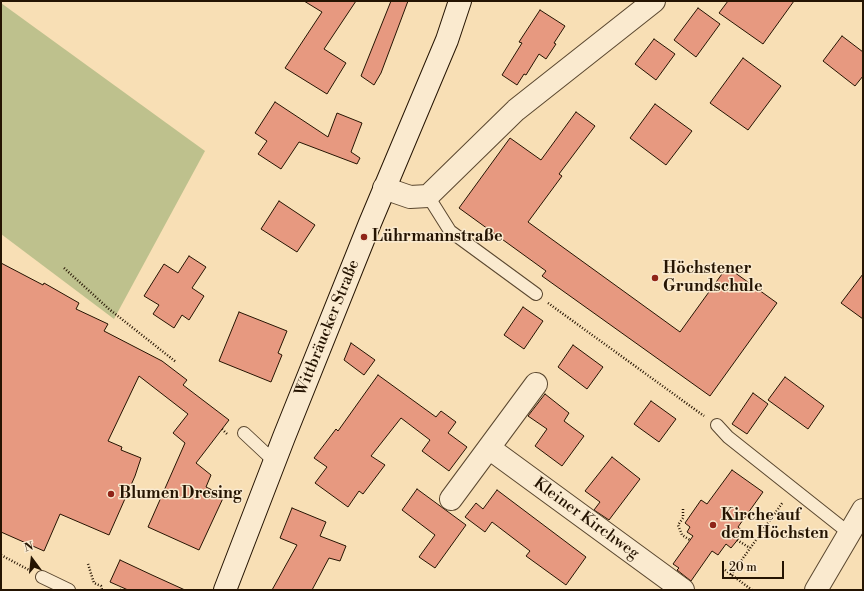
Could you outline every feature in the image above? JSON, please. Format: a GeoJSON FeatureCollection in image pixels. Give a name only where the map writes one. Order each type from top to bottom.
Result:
{"type":"FeatureCollection","features":[{"type":"Feature","properties":{"kind":"street","name":"Wittbräucker Straße"},"geometry":{"type":"LineString","coordinates":[[225,590],[384,188],[447,40],[460,1]]}},
{"type":"Feature","properties":{"kind":"street"},"geometry":{"type":"LineString","coordinates":[[384,188],[410,197],[428,196],[516,110],[654,1]]}},
{"type":"Feature","properties":{"kind":"street"},"geometry":{"type":"LineString","coordinates":[[452,499],[536,384]]}},
{"type":"Feature","properties":{"kind":"street","name":"Kleiner Kirchweg"},"geometry":{"type":"LineString","coordinates":[[489,448],[683,590]]}},
{"type":"Feature","properties":{"kind":"street"},"geometry":{"type":"LineString","coordinates":[[819,589],[863,510]]}},
{"type":"Feature","properties":{"kind":"lane"},"geometry":{"type":"LineString","coordinates":[[428,196],[450,231],[536,294]]}},
{"type":"Feature","properties":{"kind":"lane"},"geometry":{"type":"LineString","coordinates":[[717,425],[728,437],[849,533]]}},
{"type":"Feature","properties":{"kind":"lane"},"geometry":{"type":"LineString","coordinates":[[244,434],[275,462]]}},
{"type":"Feature","properties":{"kind":"lane"},"geometry":{"type":"LineString","coordinates":[[42,577],[69,590]]}},
{"type":"Feature","properties":{"kind":"path"},"geometry":{"type":"LineString","coordinates":[[64,268],[109,309],[176,362]]}},
{"type":"Feature","properties":{"kind":"path"},"geometry":{"type":"LineString","coordinates":[[536,294],[717,425]]}},
{"type":"Feature","properties":{"kind":"path"},"geometry":{"type":"LineString","coordinates":[[732,575],[793,489]]}},
{"type":"Feature","properties":{"kind":"path"},"geometry":{"type":"LineString","coordinates":[[683,509],[683,518],[678,525],[682,535],[690,540]]}},
{"type":"Feature","properties":{"kind":"path"},"geometry":{"type":"LineString","coordinates":[[738,540],[750,548]]}},
{"type":"Feature","properties":{"kind":"path"},"geometry":{"type":"LineString","coordinates":[[1,555],[42,577]]}},
{"type":"Feature","properties":{"kind":"path"},"geometry":{"type":"LineString","coordinates":[[88,564],[94,583],[101,586],[102,590]]}},
{"type":"Feature","properties":{"kind":"path"},"geometry":{"type":"LineString","coordinates":[[725,570],[752,590]]}},
{"type":"Feature","properties":{"kind":"green space"},"geometry":{"type":"Polygon","coordinates":[[[1,3],[205,151],[114,319],[1,234],[1,3]]]}},
{"type":"Feature","properties":{"kind":"building"},"geometry":{"type":"Polygon","coordinates":[[[304,1],[356,1],[324,49],[346,63],[327,94],[285,68],[322,12],[304,1]]]}},
{"type":"Feature","properties":{"kind":"building"},"geometry":{"type":"Polygon","coordinates":[[[391,1],[408,1],[381,73],[374,85],[361,76],[391,1]]]}},
{"type":"Feature","properties":{"kind":"building"},"geometry":{"type":"Polygon","coordinates":[[[728,1],[794,1],[763,44],[719,13],[728,1]]]}},
{"type":"Feature","properties":{"kind":"building"},"geometry":{"type":"Polygon","coordinates":[[[698,8],[720,24],[696,57],[674,40],[698,8]]]}},
{"type":"Feature","properties":{"kind":"building"},"geometry":{"type":"Polygon","coordinates":[[[540,10],[565,26],[546,59],[539,54],[526,75],[524,74],[517,85],[502,75],[522,43],[519,42],[540,10]]]}},
{"type":"Feature","properties":{"kind":"building"},"geometry":{"type":"Polygon","coordinates":[[[842,36],[863,52],[863,76],[855,86],[823,61],[842,36]]]}},
{"type":"Feature","properties":{"kind":"building"},"geometry":{"type":"Polygon","coordinates":[[[654,39],[675,54],[656,80],[635,64],[654,39]]]}},
{"type":"Feature","properties":{"kind":"building"},"geometry":{"type":"Polygon","coordinates":[[[743,58],[781,86],[748,130],[710,103],[743,58]]]}},
{"type":"Feature","properties":{"kind":"building"},"geometry":{"type":"Polygon","coordinates":[[[275,102],[328,137],[337,113],[362,123],[351,152],[360,158],[357,164],[299,142],[281,169],[258,154],[267,141],[255,133],[275,102]]]}},
{"type":"Feature","properties":{"kind":"building"},"geometry":{"type":"Polygon","coordinates":[[[655,104],[692,131],[666,165],[630,138],[655,104]]]}},
{"type":"Feature","properties":{"kind":"building"},"geometry":{"type":"Polygon","coordinates":[[[576,112],[595,126],[559,174],[562,176],[528,222],[680,332],[727,267],[777,303],[710,396],[542,276],[546,271],[459,208],[510,138],[541,160],[576,112]]]}},
{"type":"Feature","properties":{"kind":"building"},"geometry":{"type":"Polygon","coordinates":[[[279,201],[315,225],[297,252],[261,229],[279,201]]]}},
{"type":"Feature","properties":{"kind":"building"},"geometry":{"type":"Polygon","coordinates":[[[189,256],[206,267],[192,288],[204,296],[189,320],[182,315],[174,328],[153,314],[159,305],[144,296],[164,264],[178,273],[189,256]]]}},
{"type":"Feature","properties":{"kind":"building"},"geometry":{"type":"Polygon","coordinates":[[[1,263],[43,285],[44,283],[79,303],[76,309],[108,324],[104,331],[162,361],[187,380],[183,385],[229,420],[196,463],[211,475],[206,487],[224,496],[199,550],[148,527],[185,443],[173,433],[188,414],[139,376],[108,441],[122,447],[121,450],[141,458],[135,476],[109,535],[60,514],[44,551],[1,532],[1,263]]]}},
{"type":"Feature","properties":{"kind":"building"},"geometry":{"type":"Polygon","coordinates":[[[863,274],[863,319],[841,303],[863,274]]]}},
{"type":"Feature","properties":{"kind":"building"},"geometry":{"type":"Polygon","coordinates":[[[523,307],[543,321],[524,349],[504,335],[523,307]]]}},
{"type":"Feature","properties":{"kind":"building"},"geometry":{"type":"Polygon","coordinates":[[[239,312],[287,331],[278,353],[282,355],[271,382],[219,361],[239,312]]]}},
{"type":"Feature","properties":{"kind":"building"},"geometry":{"type":"Polygon","coordinates":[[[351,343],[375,360],[364,375],[344,360],[351,343]]]}},
{"type":"Feature","properties":{"kind":"building"},"geometry":{"type":"Polygon","coordinates":[[[573,345],[603,367],[587,389],[558,367],[573,345]]]}},
{"type":"Feature","properties":{"kind":"building"},"geometry":{"type":"Polygon","coordinates":[[[378,375],[436,417],[441,411],[456,422],[448,433],[467,447],[449,471],[422,451],[430,440],[401,418],[371,456],[385,465],[363,494],[359,491],[348,507],[315,483],[327,467],[314,458],[336,429],[338,431],[378,375]]]}},
{"type":"Feature","properties":{"kind":"building"},"geometry":{"type":"Polygon","coordinates":[[[785,377],[824,406],[808,429],[768,400],[785,377]]]}},
{"type":"Feature","properties":{"kind":"building"},"geometry":{"type":"Polygon","coordinates":[[[753,393],[768,404],[747,434],[732,424],[753,393]]]}},
{"type":"Feature","properties":{"kind":"building"},"geometry":{"type":"Polygon","coordinates":[[[545,394],[569,413],[564,421],[584,436],[562,466],[535,446],[547,429],[528,416],[545,394]]]}},
{"type":"Feature","properties":{"kind":"building"},"geometry":{"type":"Polygon","coordinates":[[[651,401],[676,419],[659,442],[634,424],[651,401]]]}},
{"type":"Feature","properties":{"kind":"building"},"geometry":{"type":"Polygon","coordinates":[[[612,457],[640,479],[609,520],[594,510],[600,502],[585,491],[612,457]]]}},
{"type":"Feature","properties":{"kind":"building","name":"Kirche auf dem Höchsten"},"geometry":{"type":"Polygon","coordinates":[[[732,470],[763,492],[738,527],[744,532],[731,548],[726,544],[718,555],[712,551],[691,581],[677,570],[679,568],[673,564],[693,536],[687,532],[690,527],[685,523],[701,500],[707,504],[732,470]]]}},
{"type":"Feature","properties":{"kind":"building"},"geometry":{"type":"Polygon","coordinates":[[[417,489],[466,525],[435,568],[419,557],[435,535],[402,510],[417,489]]]}},
{"type":"Feature","properties":{"kind":"building"},"geometry":{"type":"Polygon","coordinates":[[[497,490],[586,557],[566,585],[526,556],[530,551],[492,522],[485,532],[465,517],[476,503],[483,509],[497,490]]]}},
{"type":"Feature","properties":{"kind":"building"},"geometry":{"type":"Polygon","coordinates":[[[292,508],[326,522],[320,536],[346,546],[340,561],[329,558],[312,590],[272,590],[297,545],[280,538],[292,508]]]}},
{"type":"Feature","properties":{"kind":"building"},"geometry":{"type":"Polygon","coordinates":[[[120,560],[185,590],[128,590],[110,582],[120,560]]]}},
{"type":"Feature","properties":{"kind":"place","name":"Lührmannstraße"},"geometry":{"type":"Point","coordinates":[364,237]}},
{"type":"Feature","properties":{"kind":"place","name":"Höchstener Grundschule"},"geometry":{"type":"Point","coordinates":[655,278]}},
{"type":"Feature","properties":{"kind":"place","name":"Blumen Dresing"},"geometry":{"type":"Point","coordinates":[111,494]}},
{"type":"Feature","properties":{"kind":"place","name":"Kirche auf dem Höchsten"},"geometry":{"type":"Point","coordinates":[713,525]}}]}
